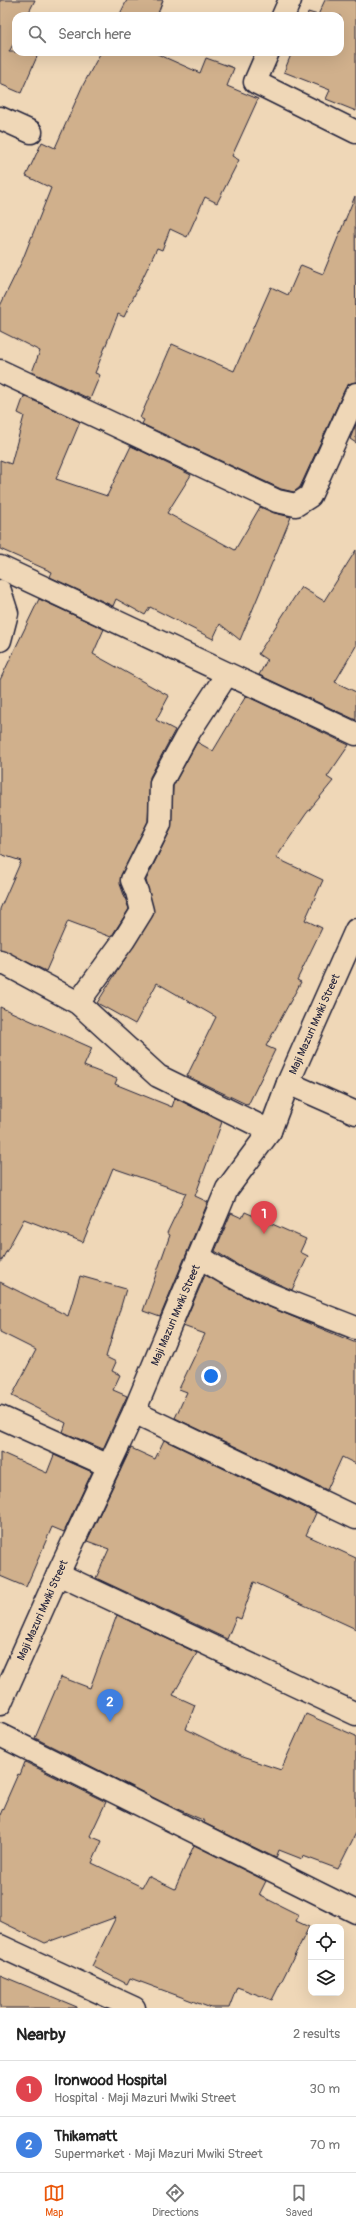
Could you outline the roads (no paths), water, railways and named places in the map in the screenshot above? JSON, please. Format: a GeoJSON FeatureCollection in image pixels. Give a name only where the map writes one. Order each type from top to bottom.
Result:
{"type":"FeatureCollection","features":[{"type":"Feature","properties":{"kind":"street"},"geometry":{"type":"LineString","coordinates":[[285,12],[290,0]]}},
{"type":"Feature","properties":{"kind":"street"},"geometry":{"type":"LineString","coordinates":[[266,56],[255,82],[356,132]]}},
{"type":"Feature","properties":{"kind":"street"},"geometry":{"type":"LineString","coordinates":[[0,118],[31,132]]}},
{"type":"Feature","properties":{"kind":"street"},"geometry":{"type":"LineString","coordinates":[[0,371],[277,502],[296,505],[310,496],[356,394]]}},
{"type":"Feature","properties":{"kind":"street"},"geometry":{"type":"LineString","coordinates":[[0,567],[356,734]]}},
{"type":"Feature","properties":{"kind":"street"},"geometry":{"type":"LineString","coordinates":[[0,591],[7,613],[0,640]]}},
{"type":"Feature","properties":{"kind":"street"},"geometry":{"type":"LineString","coordinates":[[78,1003],[124,940],[142,911],[132,880],[160,824],[161,783],[186,737],[227,674]]}},
{"type":"Feature","properties":{"kind":"street","name":"Maji Mazuri Mwiki Street"},"geometry":{"type":"LineString","coordinates":[[0,1704],[58,1574],[134,1412],[228,1189],[270,1130],[288,1082],[356,930]]}},
{"type":"Feature","properties":{"kind":"street"},"geometry":{"type":"LineString","coordinates":[[0,961],[78,1003],[158,1076],[270,1130]]}},
{"type":"Feature","properties":{"kind":"street"},"geometry":{"type":"LineString","coordinates":[[288,1082],[356,1113]]}},
{"type":"Feature","properties":{"kind":"street"},"geometry":{"type":"LineString","coordinates":[[199,1256],[218,1270],[284,1300],[356,1328]]}},
{"type":"Feature","properties":{"kind":"street"},"geometry":{"type":"LineString","coordinates":[[134,1412],[356,1518]]}},
{"type":"Feature","properties":{"kind":"street"},"geometry":{"type":"LineString","coordinates":[[0,1417],[109,1466]]}},
{"type":"Feature","properties":{"kind":"street"},"geometry":{"type":"LineString","coordinates":[[58,1574],[356,1714]]}},
{"type":"Feature","properties":{"kind":"street"},"geometry":{"type":"LineString","coordinates":[[0,1735],[356,1912]]}},
{"type":"Feature","properties":{"kind":"street"},"geometry":{"type":"LineString","coordinates":[[0,1946],[134,2008]]}},
{"type":"Feature","properties":{"kind":"place","name":"Ironwood Hospital"},"geometry":{"type":"Point","coordinates":[264,1234]}},
{"type":"Feature","properties":{"kind":"place","name":"Thikamatt"},"geometry":{"type":"Point","coordinates":[110,1722]}}]}
